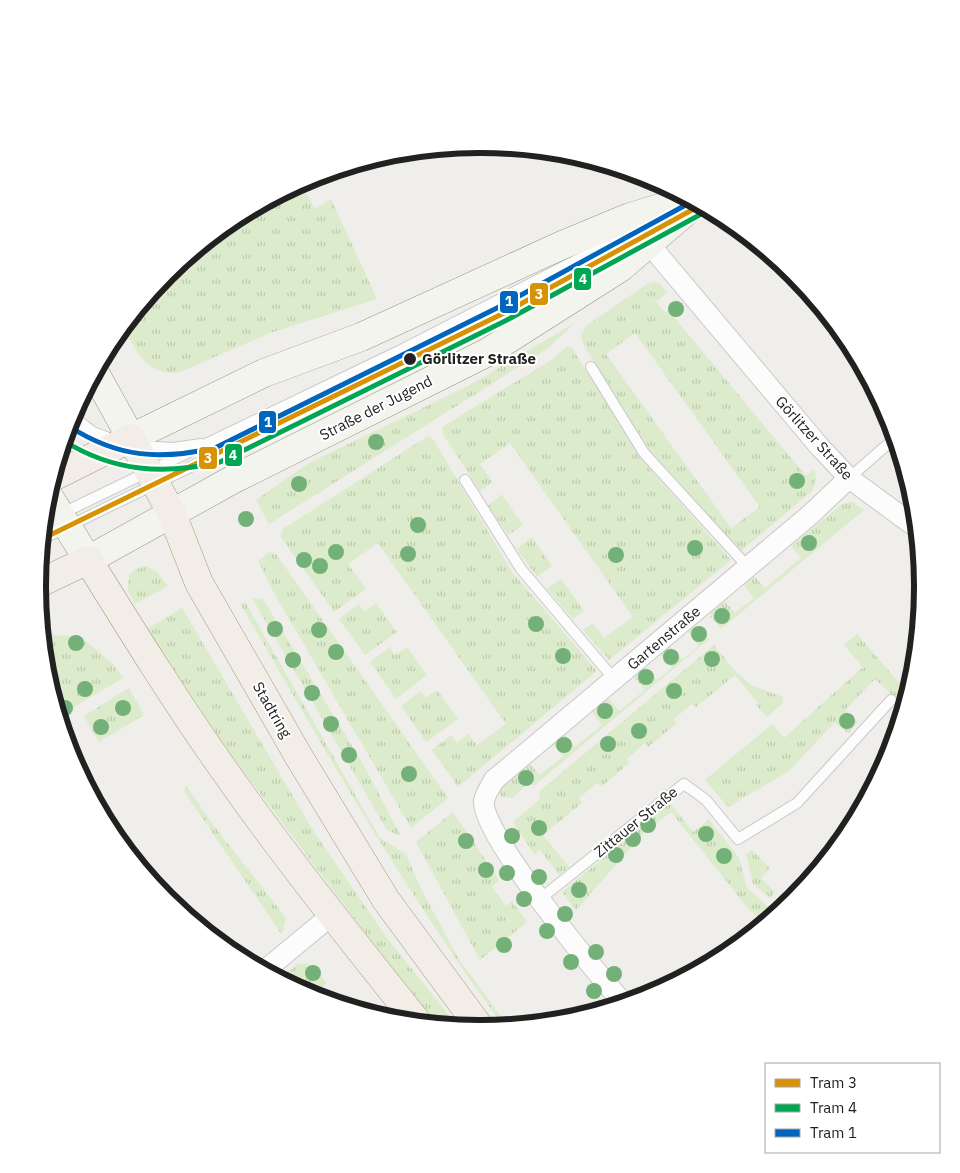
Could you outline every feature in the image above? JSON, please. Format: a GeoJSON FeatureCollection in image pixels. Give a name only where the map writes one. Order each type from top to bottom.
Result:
{"type":"FeatureCollection","features":[{"type":"Feature","properties":{"kind":"main road","name":"Straße der Jugend"},"geometry":{"type":"LineString","coordinates":[[61,473],[129,442],[264,372],[361,337],[560,246],[641,232],[685,207]]}},
{"type":"Feature","properties":{"kind":"main road","name":"Straße der Jugend"},"geometry":{"type":"LineString","coordinates":[[46,580],[88,560],[232,480],[488,352],[620,268],[641,232]]}},
{"type":"Feature","properties":{"kind":"main road","name":"Stadtring"},"geometry":{"type":"LineString","coordinates":[[98,382],[129,442],[172,514],[203,590],[299,757],[386,900],[474,1020]]}},
{"type":"Feature","properties":{"kind":"main road"},"geometry":{"type":"LineString","coordinates":[[55,514],[88,560],[134,637],[224,771],[351,939],[412,1015]]}},
{"type":"Feature","properties":{"kind":"street","name":"Görlitzer Straße"},"geometry":{"type":"LineString","coordinates":[[641,232],[806,432],[849,478],[909,522]]}},
{"type":"Feature","properties":{"kind":"street","name":"Gartenstraße"},"geometry":{"type":"LineString","coordinates":[[546,894],[489,823],[484,801],[494,780],[811,514],[849,478]]}},
{"type":"Feature","properties":{"kind":"street"},"geometry":{"type":"LineString","coordinates":[[546,894],[574,945],[618,997]]}},
{"type":"Feature","properties":{"kind":"street"},"geometry":{"type":"LineString","coordinates":[[269,966],[333,914]]}},
{"type":"Feature","properties":{"kind":"lane"},"geometry":{"type":"LineString","coordinates":[[55,514],[152,478],[411,360],[504,313],[641,232]]}},
{"type":"Feature","properties":{"kind":"lane"},"geometry":{"type":"LineString","coordinates":[[55,514],[152,478],[212,442],[641,232]]}},
{"type":"Feature","properties":{"kind":"lane"},"geometry":{"type":"LineString","coordinates":[[376,362],[411,360]]}},
{"type":"Feature","properties":{"kind":"lane"},"geometry":{"type":"LineString","coordinates":[[591,367],[644,454],[748,567]]}},
{"type":"Feature","properties":{"kind":"lane"},"geometry":{"type":"LineString","coordinates":[[79,421],[93,432],[129,442],[173,448],[212,442]]}},
{"type":"Feature","properties":{"kind":"lane"},"geometry":{"type":"LineString","coordinates":[[849,478],[889,443]]}},
{"type":"Feature","properties":{"kind":"lane"},"geometry":{"type":"LineString","coordinates":[[465,480],[521,568],[614,679]]}},
{"type":"Feature","properties":{"kind":"lane","name":"Zittauer Straße"},"geometry":{"type":"LineString","coordinates":[[546,894],[684,784],[706,800],[738,839],[797,803],[891,700]]}},
{"type":"Feature","properties":{"kind":"green space"},"geometry":{"type":"Polygon","coordinates":[[[304,190],[315,209],[331,199],[377,299],[270,333],[180,372],[169,373],[151,367],[138,354],[127,334],[136,322],[173,280],[194,260],[239,226],[288,197],[304,190]]]}},
{"type":"Feature","properties":{"kind":"green space"},"geometry":{"type":"Polygon","coordinates":[[[654,282],[660,284],[667,293],[656,302],[665,312],[668,310],[806,476],[814,469],[816,480],[812,491],[741,551],[650,450],[583,344],[581,334],[587,325],[647,284],[654,282]],[[635,333],[606,354],[731,528],[760,507],[635,333]]]}},
{"type":"Feature","properties":{"kind":"green space"},"geometry":{"type":"Polygon","coordinates":[[[576,322],[547,349],[269,524],[256,500],[309,463],[470,385],[576,322]]]}},
{"type":"Feature","properties":{"kind":"green space"},"geometry":{"type":"Polygon","coordinates":[[[567,346],[572,348],[639,457],[731,560],[609,660],[583,630],[593,623],[604,638],[633,617],[510,443],[480,464],[493,482],[480,491],[443,434],[442,427],[553,359],[567,346]]]}},
{"type":"Feature","properties":{"kind":"green space"},"geometry":{"type":"Polygon","coordinates":[[[428,436],[433,439],[512,572],[597,671],[458,787],[432,750],[451,735],[457,743],[468,734],[477,745],[506,724],[378,543],[348,564],[366,589],[334,612],[280,536],[283,529],[428,436]]]}},
{"type":"Feature","properties":{"kind":"green space"},"geometry":{"type":"Polygon","coordinates":[[[71,441],[79,447],[75,452],[68,454],[71,441]]]}},
{"type":"Feature","properties":{"kind":"green space"},"geometry":{"type":"Polygon","coordinates":[[[502,495],[523,525],[508,535],[488,505],[502,495]]]}},
{"type":"Feature","properties":{"kind":"green space"},"geometry":{"type":"Polygon","coordinates":[[[853,502],[864,510],[721,629],[711,617],[711,612],[725,601],[735,613],[754,598],[744,585],[754,576],[765,588],[801,558],[791,546],[842,504],[853,502]]]}},
{"type":"Feature","properties":{"kind":"green space"},"geometry":{"type":"Polygon","coordinates":[[[532,537],[552,566],[537,577],[517,549],[532,537]]]}},
{"type":"Feature","properties":{"kind":"green space"},"geometry":{"type":"Polygon","coordinates":[[[269,552],[276,554],[448,798],[411,828],[275,595],[258,561],[269,552]]]}},
{"type":"Feature","properties":{"kind":"green space"},"geometry":{"type":"Polygon","coordinates":[[[146,566],[156,571],[168,586],[135,604],[128,591],[129,575],[134,570],[146,566]]]}},
{"type":"Feature","properties":{"kind":"green space"},"geometry":{"type":"Polygon","coordinates":[[[561,579],[584,611],[573,619],[547,589],[561,579]]]}},
{"type":"Feature","properties":{"kind":"green space"},"geometry":{"type":"Polygon","coordinates":[[[252,598],[263,599],[363,764],[401,836],[387,830],[252,598]]]}},
{"type":"Feature","properties":{"kind":"green space"},"geometry":{"type":"Polygon","coordinates":[[[245,602],[380,838],[406,854],[420,887],[458,958],[503,1019],[499,1019],[399,872],[241,605],[245,602]]]}},
{"type":"Feature","properties":{"kind":"green space"},"geometry":{"type":"Polygon","coordinates":[[[376,603],[397,632],[365,655],[339,619],[359,604],[364,612],[376,603]]]}},
{"type":"Feature","properties":{"kind":"green space"},"geometry":{"type":"Polygon","coordinates":[[[182,608],[314,832],[387,938],[452,1019],[429,1017],[231,755],[147,629],[182,608]]]}},
{"type":"Feature","properties":{"kind":"green space"},"geometry":{"type":"Polygon","coordinates":[[[694,627],[699,628],[709,639],[535,785],[528,784],[512,798],[501,797],[500,789],[529,763],[540,775],[563,756],[553,744],[564,734],[575,747],[602,725],[592,712],[608,698],[619,711],[645,690],[634,677],[646,667],[657,680],[672,668],[661,654],[670,646],[682,660],[699,646],[688,632],[694,627]]]}},
{"type":"Feature","properties":{"kind":"green space"},"geometry":{"type":"Polygon","coordinates":[[[857,634],[902,686],[898,701],[875,679],[845,710],[858,722],[848,733],[835,722],[789,771],[728,807],[705,780],[772,724],[784,738],[863,667],[844,645],[857,634]]]}},
{"type":"Feature","properties":{"kind":"green space"},"geometry":{"type":"Polygon","coordinates":[[[49,635],[81,637],[113,664],[123,678],[65,712],[49,635]]]}},
{"type":"Feature","properties":{"kind":"green space"},"geometry":{"type":"Polygon","coordinates":[[[714,645],[736,672],[751,685],[783,697],[783,703],[767,717],[735,675],[696,707],[692,704],[674,719],[677,723],[648,747],[645,743],[627,759],[629,763],[601,787],[597,783],[579,798],[582,803],[543,835],[569,867],[559,875],[540,850],[534,854],[513,822],[539,800],[540,791],[714,645]]]}},
{"type":"Feature","properties":{"kind":"green space"},"geometry":{"type":"Polygon","coordinates":[[[390,647],[395,655],[407,647],[427,675],[396,699],[370,662],[390,647]]]}},
{"type":"Feature","properties":{"kind":"green space"},"geometry":{"type":"Polygon","coordinates":[[[129,688],[144,715],[99,742],[84,716],[129,688]]]}},
{"type":"Feature","properties":{"kind":"green space"},"geometry":{"type":"Polygon","coordinates":[[[437,690],[458,719],[426,742],[401,706],[421,691],[426,698],[437,690]]]}},
{"type":"Feature","properties":{"kind":"green space"},"geometry":{"type":"Polygon","coordinates":[[[186,785],[211,822],[286,918],[282,935],[184,791],[186,785]]]}},
{"type":"Feature","properties":{"kind":"green space"},"geometry":{"type":"Polygon","coordinates":[[[670,803],[693,832],[709,820],[739,858],[747,888],[770,909],[759,919],[747,907],[671,812],[643,834],[576,910],[562,892],[670,803]]]}},
{"type":"Feature","properties":{"kind":"green space"},"geometry":{"type":"Polygon","coordinates":[[[453,812],[499,880],[492,887],[506,906],[512,901],[527,922],[480,960],[416,842],[453,812]]]}},
{"type":"Feature","properties":{"kind":"green space"},"geometry":{"type":"Polygon","coordinates":[[[752,850],[770,868],[761,878],[775,892],[770,898],[753,884],[746,854],[752,850]]]}},
{"type":"Feature","properties":{"kind":"green space"},"geometry":{"type":"Polygon","coordinates":[[[305,963],[312,966],[327,983],[320,989],[285,974],[297,964],[305,963]]]}},
{"type":"Feature","properties":{"kind":"tram line","name":"1"},"geometry":{"type":"LineString","coordinates":[[76,430],[106,445],[140,454],[176,454],[215,448],[501,306],[686,205]]}},
{"type":"Feature","properties":{"kind":"tram line","name":"3"},"geometry":{"type":"LineString","coordinates":[[49,535],[504,313],[694,209]]}},
{"type":"Feature","properties":{"kind":"tram line","name":"4"},"geometry":{"type":"LineString","coordinates":[[70,444],[102,459],[140,468],[179,469],[220,462],[507,320],[702,214]]}},
{"type":"Feature","properties":{"kind":"place","name":"Görlitzer Straße"},"geometry":{"type":"Point","coordinates":[410,359]}}]}
